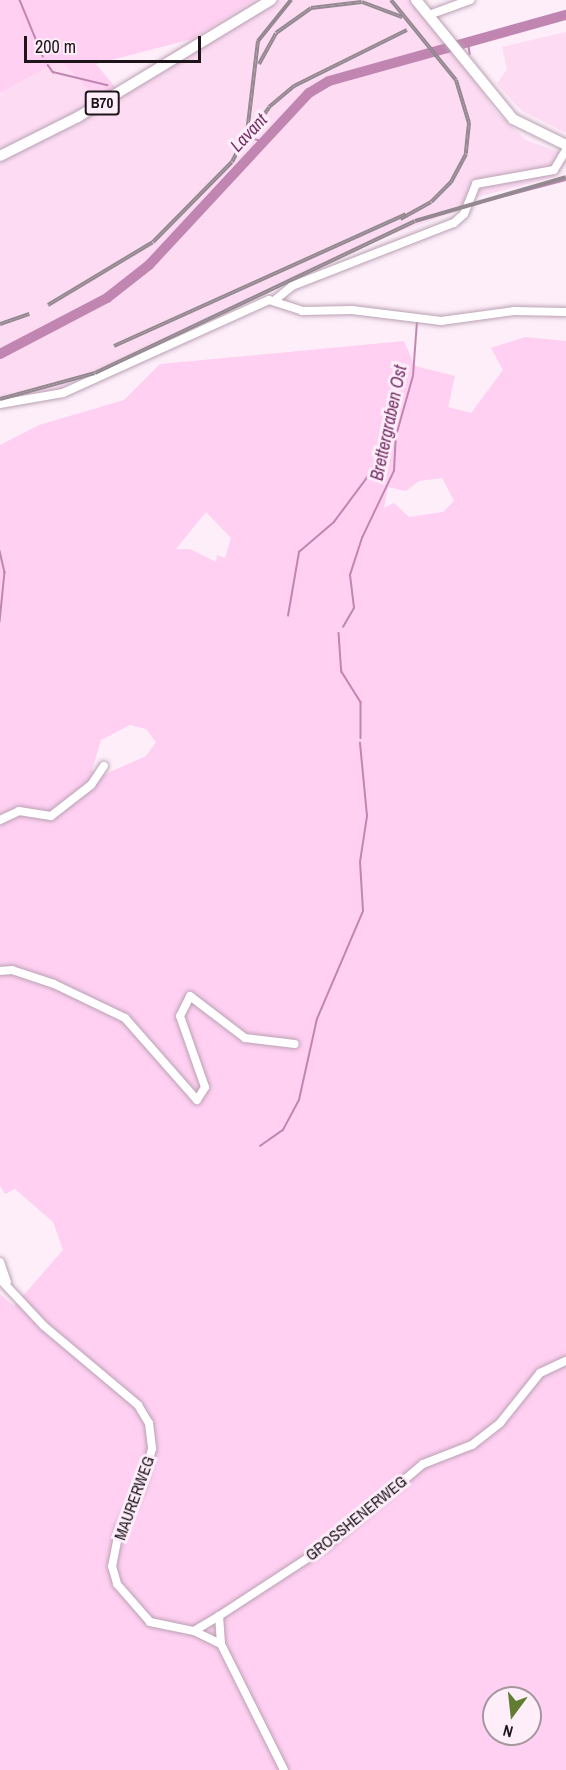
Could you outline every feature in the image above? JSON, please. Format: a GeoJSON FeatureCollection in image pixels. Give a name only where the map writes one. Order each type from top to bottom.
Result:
{"type":"FeatureCollection","features":[{"type":"Feature","properties":{"kind":"main road","name":"B70"},"geometry":{"type":"LineString","coordinates":[[0,156],[87,112],[271,0]]}},
{"type":"Feature","properties":{"kind":"main road"},"geometry":{"type":"LineString","coordinates":[[416,0],[513,119],[566,145]]}},
{"type":"Feature","properties":{"kind":"street"},"geometry":{"type":"LineString","coordinates":[[429,15],[470,0]]}},
{"type":"Feature","properties":{"kind":"street"},"geometry":{"type":"LineString","coordinates":[[0,404],[63,393],[275,300],[292,286],[454,223],[464,214],[476,184],[554,170],[566,150]]}},
{"type":"Feature","properties":{"kind":"street"},"geometry":{"type":"LineString","coordinates":[[275,300],[302,311],[352,310],[441,321],[514,311],[566,312]]}},
{"type":"Feature","properties":{"kind":"street"},"geometry":{"type":"LineString","coordinates":[[0,820],[19,811],[51,816],[91,785],[104,766]]}},
{"type":"Feature","properties":{"kind":"street"},"geometry":{"type":"LineString","coordinates":[[0,971],[12,969],[54,984],[124,1018],[196,1100],[205,1088],[180,1016],[190,996],[245,1038],[295,1044]]}},
{"type":"Feature","properties":{"kind":"street"},"geometry":{"type":"LineString","coordinates":[[0,1262],[4,1281]]}},
{"type":"Feature","properties":{"kind":"street","name":"MAURERWEG"},"geometry":{"type":"LineString","coordinates":[[4,1281],[44,1326],[138,1405],[149,1423],[152,1449],[142,1485],[119,1531],[113,1574],[150,1622],[194,1631],[220,1644]]}},
{"type":"Feature","properties":{"kind":"street","name":"GROSSHENERWEG"},"geometry":{"type":"LineString","coordinates":[[194,1631],[325,1547],[423,1464],[472,1444],[500,1423],[540,1373],[566,1361]]}},
{"type":"Feature","properties":{"kind":"street"},"geometry":{"type":"LineString","coordinates":[[219,1616],[220,1644],[284,1770]]}},
{"type":"Feature","properties":{"kind":"shaded area"},"geometry":{"type":"Polygon","coordinates":[[[0,0],[254,0],[192,39],[96,64],[116,88],[97,100],[61,60],[0,93],[0,0]]]}},
{"type":"Feature","properties":{"kind":"shaded area"},"geometry":{"type":"Polygon","coordinates":[[[254,0],[419,0],[497,113],[526,140],[566,155],[566,164],[555,177],[465,200],[463,209],[385,237],[107,370],[58,390],[0,401],[0,93],[61,60],[116,88],[254,0]]]}},
{"type":"Feature","properties":{"kind":"shaded area"},"geometry":{"type":"Polygon","coordinates":[[[566,32],[566,133],[522,111],[497,84],[507,69],[502,47],[566,32]]]}},
{"type":"Feature","properties":{"kind":"shaded area"},"geometry":{"type":"Polygon","coordinates":[[[525,337],[566,341],[566,1770],[0,1770],[0,1294],[14,1306],[63,1250],[53,1222],[15,1189],[5,1194],[0,1186],[0,445],[39,425],[124,400],[160,364],[404,341],[415,366],[455,376],[448,407],[471,413],[503,370],[491,348],[525,337]],[[442,478],[419,481],[406,491],[388,487],[384,508],[394,503],[409,517],[443,512],[454,501],[442,478]],[[206,512],[176,549],[190,549],[216,562],[217,555],[225,558],[231,538],[206,512]],[[130,725],[101,740],[92,770],[101,776],[146,756],[156,742],[146,729],[130,725]]]}},
{"type":"Feature","properties":{"kind":"waterway"},"geometry":{"type":"LineString","coordinates":[[20,0],[43,56]]}},
{"type":"Feature","properties":{"kind":"waterway","name":"Lavant"},"geometry":{"type":"LineString","coordinates":[[0,354],[107,298],[149,265],[309,93],[329,81],[566,15]]}},
{"type":"Feature","properties":{"kind":"waterway","name":"Brettergraben Ost"},"geometry":{"type":"LineString","coordinates":[[468,39],[470,54]]}},
{"type":"Feature","properties":{"kind":"waterway"},"geometry":{"type":"LineString","coordinates":[[48,65],[53,72],[107,85]]}},
{"type":"Feature","properties":{"kind":"waterway","name":"Lavant"},"geometry":{"type":"LineString","coordinates":[[254,139],[266,142]]}},
{"type":"Feature","properties":{"kind":"waterway","name":"Brettergraben Ost"},"geometry":{"type":"LineString","coordinates":[[475,204],[566,180]]}},
{"type":"Feature","properties":{"kind":"waterway","name":"Brettergraben Ost"},"geometry":{"type":"LineString","coordinates":[[343,627],[354,608],[350,575],[362,538],[394,471],[396,436],[413,376],[417,322]]}},
{"type":"Feature","properties":{"kind":"waterway"},"geometry":{"type":"LineString","coordinates":[[288,616],[299,552],[334,522],[369,475],[387,438],[396,436]]}},
{"type":"Feature","properties":{"kind":"waterway"},"geometry":{"type":"LineString","coordinates":[[0,551],[5,572],[0,622]]}},
{"type":"Feature","properties":{"kind":"waterway","name":"Brettergraben Ost"},"geometry":{"type":"LineString","coordinates":[[339,633],[342,672],[361,702],[361,738]]}},
{"type":"Feature","properties":{"kind":"waterway","name":"Brettergraben Ost"},"geometry":{"type":"LineString","coordinates":[[260,1146],[283,1130],[299,1100],[317,1019],[363,911],[360,862],[367,816],[360,743]]}},
{"type":"Feature","properties":{"kind":"railway"},"geometry":{"type":"LineString","coordinates":[[48,305],[153,242],[232,162],[247,133],[258,41],[291,0]]}},
{"type":"Feature","properties":{"kind":"railway"},"geometry":{"type":"LineString","coordinates":[[391,0],[456,80],[469,123],[466,154],[451,182],[431,202],[400,219]]}},
{"type":"Feature","properties":{"kind":"railway"},"geometry":{"type":"LineString","coordinates":[[259,64],[276,33],[311,8],[362,2],[402,17]]}},
{"type":"Feature","properties":{"kind":"railway"},"geometry":{"type":"LineString","coordinates":[[249,136],[269,107],[294,86],[407,30]]}},
{"type":"Feature","properties":{"kind":"railway"},"geometry":{"type":"LineString","coordinates":[[0,399],[95,373],[415,221],[566,177]]}},
{"type":"Feature","properties":{"kind":"railway"},"geometry":{"type":"LineString","coordinates":[[114,346],[406,214]]}},
{"type":"Feature","properties":{"kind":"railway"},"geometry":{"type":"LineString","coordinates":[[0,324],[29,314]]}}]}
